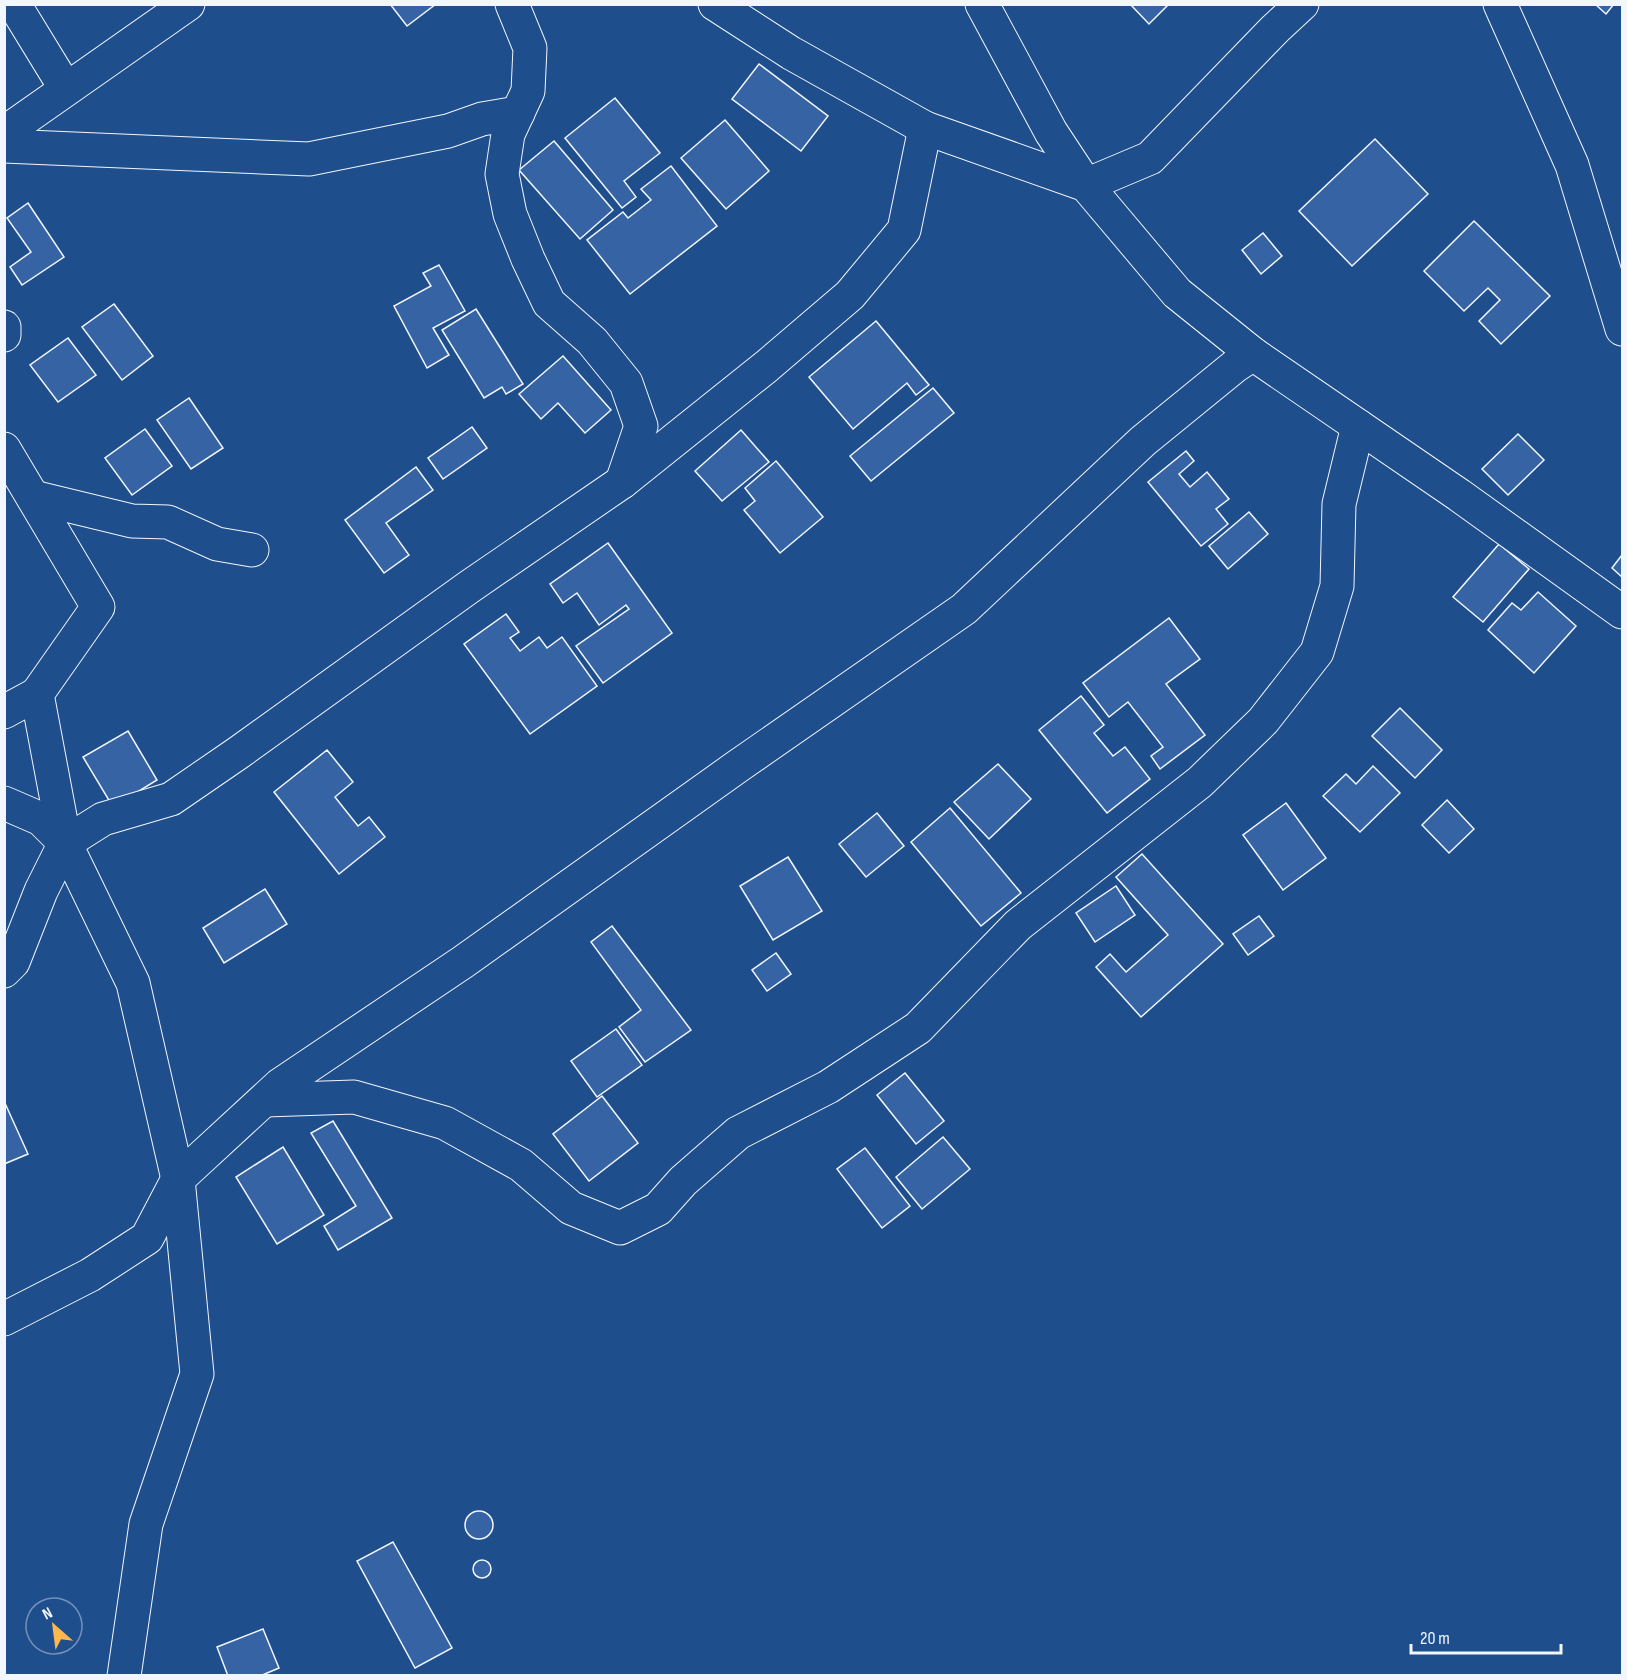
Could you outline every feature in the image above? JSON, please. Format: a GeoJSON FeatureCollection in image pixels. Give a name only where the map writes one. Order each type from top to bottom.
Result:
{"type":"FeatureCollection","features":[{"type":"Feature","properties":{"kind":"street"},"geometry":{"type":"LineString","coordinates":[[14,4],[66,89]]}},
{"type":"Feature","properties":{"kind":"street"},"geometry":{"type":"LineString","coordinates":[[4,133],[188,4]]}},
{"type":"Feature","properties":{"kind":"street"},"geometry":{"type":"LineString","coordinates":[[512,4],[530,48],[528,91],[508,134],[502,174],[510,214],[549,303],[592,341],[626,383],[641,426],[622,482]]}},
{"type":"Feature","properties":{"kind":"street"},"geometry":{"type":"LineString","coordinates":[[715,4],[791,53],[925,128],[1086,184],[1150,158],[1302,4]]}},
{"type":"Feature","properties":{"kind":"street"},"geometry":{"type":"LineString","coordinates":[[982,4],[1051,132],[1086,184],[1177,293],[1253,354],[1459,495],[1623,612]]}},
{"type":"Feature","properties":{"kind":"street"},"geometry":{"type":"LineString","coordinates":[[1500,4],[1572,165],[1623,328]]}},
{"type":"Feature","properties":{"kind":"street"},"geometry":{"type":"LineString","coordinates":[[4,146],[309,159],[448,131],[482,119],[518,113]]}},
{"type":"Feature","properties":{"kind":"street"},"geometry":{"type":"LineString","coordinates":[[4,970],[13,962],[41,891],[64,843],[103,819],[171,799],[469,587],[622,482],[767,366],[850,295],[904,230],[925,128]]}},
{"type":"Feature","properties":{"kind":"street"},"geometry":{"type":"LineString","coordinates":[[4,327],[4,335]]}},
{"type":"Feature","properties":{"kind":"street"},"geometry":{"type":"LineString","coordinates":[[4,1319],[90,1275],[147,1238],[178,1179],[280,1085],[463,962],[738,766],[964,609],[1143,441],[1234,366],[1253,354]]}},
{"type":"Feature","properties":{"kind":"street"},"geometry":{"type":"LineString","coordinates":[[265,1100],[354,1097],[445,1123],[521,1164],[571,1208],[620,1228],[658,1209],[684,1181],[738,1133],[828,1087],[918,1028],[1018,925],[1200,782],[1263,721],[1317,652],[1337,586],[1339,504],[1358,426]]}},
{"type":"Feature","properties":{"kind":"street"},"geometry":{"type":"LineString","coordinates":[[4,449],[98,607],[37,694],[4,712]]}},
{"type":"Feature","properties":{"kind":"street"},"geometry":{"type":"LineString","coordinates":[[33,497],[132,521],[168,522],[217,544],[252,550]]}},
{"type":"Feature","properties":{"kind":"street"},"geometry":{"type":"LineString","coordinates":[[37,694],[64,843],[133,983],[178,1179],[197,1374],[147,1524],[124,1676]]}},
{"type":"Feature","properties":{"kind":"street"},"geometry":{"type":"LineString","coordinates":[[4,803],[41,819],[64,843]]}},
{"type":"Feature","properties":{"kind":"building"},"geometry":{"type":"Polygon","coordinates":[[[390,4],[436,4],[407,26],[390,4]]]}},
{"type":"Feature","properties":{"kind":"building"},"geometry":{"type":"Polygon","coordinates":[[[1130,4],[1169,4],[1149,24],[1130,4]]]}},
{"type":"Feature","properties":{"kind":"building"},"geometry":{"type":"Polygon","coordinates":[[[1595,4],[1614,4],[1606,14],[1595,4]]]}},
{"type":"Feature","properties":{"kind":"building"},"geometry":{"type":"Polygon","coordinates":[[[759,64],[828,116],[801,151],[732,99],[759,64]]]}},
{"type":"Feature","properties":{"kind":"building"},"geometry":{"type":"Polygon","coordinates":[[[615,98],[660,153],[624,181],[636,197],[622,208],[565,138],[615,98]]]}},
{"type":"Feature","properties":{"kind":"building"},"geometry":{"type":"Polygon","coordinates":[[[725,120],[769,171],[726,209],[681,158],[725,120]]]}},
{"type":"Feature","properties":{"kind":"building"},"geometry":{"type":"Polygon","coordinates":[[[1375,139],[1428,194],[1352,266],[1299,211],[1375,139]]]}},
{"type":"Feature","properties":{"kind":"building"},"geometry":{"type":"Polygon","coordinates":[[[554,141],[613,210],[580,239],[519,170],[554,141]]]}},
{"type":"Feature","properties":{"kind":"building"},"geometry":{"type":"Polygon","coordinates":[[[671,166],[717,226],[630,294],[587,240],[623,212],[628,218],[651,200],[641,189],[671,166]]]}},
{"type":"Feature","properties":{"kind":"building"},"geometry":{"type":"Polygon","coordinates":[[[28,203],[64,257],[22,285],[10,267],[31,252],[7,218],[28,203]]]}},
{"type":"Feature","properties":{"kind":"building"},"geometry":{"type":"Polygon","coordinates":[[[1474,221],[1550,296],[1501,344],[1479,321],[1500,300],[1488,288],[1464,311],[1424,271],[1474,221]]]}},
{"type":"Feature","properties":{"kind":"building"},"geometry":{"type":"Polygon","coordinates":[[[1263,233],[1282,256],[1261,274],[1242,250],[1263,233]]]}},
{"type":"Feature","properties":{"kind":"building"},"geometry":{"type":"Polygon","coordinates":[[[439,265],[465,311],[433,328],[449,355],[427,368],[394,306],[431,286],[423,273],[439,265]]]}},
{"type":"Feature","properties":{"kind":"building"},"geometry":{"type":"Polygon","coordinates":[[[114,304],[153,356],[122,380],[82,327],[114,304]]]}},
{"type":"Feature","properties":{"kind":"building"},"geometry":{"type":"Polygon","coordinates":[[[476,309],[523,384],[506,394],[502,387],[484,398],[442,330],[476,309]]]}},
{"type":"Feature","properties":{"kind":"building"},"geometry":{"type":"Polygon","coordinates":[[[876,321],[929,385],[916,395],[907,383],[853,429],[809,377],[876,321]]]}},
{"type":"Feature","properties":{"kind":"building"},"geometry":{"type":"Polygon","coordinates":[[[68,338],[96,375],[58,402],[30,365],[68,338]]]}},
{"type":"Feature","properties":{"kind":"building"},"geometry":{"type":"Polygon","coordinates":[[[563,356],[611,410],[585,433],[558,403],[541,419],[519,394],[563,356]]]}},
{"type":"Feature","properties":{"kind":"building"},"geometry":{"type":"Polygon","coordinates":[[[933,388],[954,413],[871,481],[850,456],[933,388]]]}},
{"type":"Feature","properties":{"kind":"building"},"geometry":{"type":"Polygon","coordinates":[[[189,398],[223,448],[191,469],[157,420],[189,398]]]}},
{"type":"Feature","properties":{"kind":"building"},"geometry":{"type":"Polygon","coordinates":[[[472,427],[487,448],[443,479],[428,458],[472,427]]]}},
{"type":"Feature","properties":{"kind":"building"},"geometry":{"type":"Polygon","coordinates":[[[145,429],[172,466],[132,495],[105,458],[145,429]]]}},
{"type":"Feature","properties":{"kind":"building"},"geometry":{"type":"Polygon","coordinates":[[[741,430],[769,462],[722,501],[695,471],[741,430]]]}},
{"type":"Feature","properties":{"kind":"building"},"geometry":{"type":"Polygon","coordinates":[[[1518,434],[1544,460],[1508,495],[1482,469],[1518,434]]]}},
{"type":"Feature","properties":{"kind":"building"},"geometry":{"type":"Polygon","coordinates":[[[1186,451],[1194,461],[1179,474],[1190,487],[1207,472],[1229,499],[1216,509],[1228,524],[1201,546],[1148,482],[1186,451]]]}},
{"type":"Feature","properties":{"kind":"building"},"geometry":{"type":"Polygon","coordinates":[[[776,461],[823,517],[780,553],[744,510],[755,501],[745,488],[776,461]]]}},
{"type":"Feature","properties":{"kind":"building"},"geometry":{"type":"Polygon","coordinates":[[[416,467],[433,490],[386,523],[409,555],[384,573],[345,520],[416,467]]]}},
{"type":"Feature","properties":{"kind":"building"},"geometry":{"type":"Polygon","coordinates":[[[1249,512],[1268,534],[1228,569],[1209,546],[1249,512]]]}},
{"type":"Feature","properties":{"kind":"building"},"geometry":{"type":"Polygon","coordinates":[[[608,543],[672,633],[603,683],[576,646],[629,609],[626,605],[599,625],[577,593],[563,603],[550,584],[608,543]]]}},
{"type":"Feature","properties":{"kind":"building"},"geometry":{"type":"Polygon","coordinates":[[[1499,544],[1529,569],[1483,622],[1453,597],[1499,544]]]}},
{"type":"Feature","properties":{"kind":"building"},"geometry":{"type":"Polygon","coordinates":[[[1622,555],[1622,577],[1612,568],[1622,555]]]}},
{"type":"Feature","properties":{"kind":"building"},"geometry":{"type":"Polygon","coordinates":[[[1538,592],[1576,626],[1534,673],[1488,630],[1512,603],[1521,610],[1538,592]]]}},
{"type":"Feature","properties":{"kind":"building"},"geometry":{"type":"Polygon","coordinates":[[[506,614],[519,632],[510,638],[520,651],[539,637],[547,648],[562,637],[597,686],[530,734],[464,644],[506,614]]]}},
{"type":"Feature","properties":{"kind":"building"},"geometry":{"type":"Polygon","coordinates":[[[1169,618],[1200,659],[1166,684],[1205,735],[1160,769],[1151,756],[1163,747],[1128,702],[1109,717],[1083,683],[1169,618]]]}},
{"type":"Feature","properties":{"kind":"building"},"geometry":{"type":"Polygon","coordinates":[[[1081,696],[1104,725],[1094,733],[1113,756],[1125,747],[1150,779],[1107,813],[1039,730],[1081,696]]]}},
{"type":"Feature","properties":{"kind":"building"},"geometry":{"type":"Polygon","coordinates":[[[1400,708],[1442,750],[1415,778],[1372,736],[1400,708]]]}},
{"type":"Feature","properties":{"kind":"building"},"geometry":{"type":"Polygon","coordinates":[[[128,731],[157,780],[113,807],[83,757],[128,731]]]}},
{"type":"Feature","properties":{"kind":"building"},"geometry":{"type":"Polygon","coordinates":[[[327,750],[353,782],[335,797],[358,826],[369,817],[385,837],[339,874],[274,792],[327,750]]]}},
{"type":"Feature","properties":{"kind":"building"},"geometry":{"type":"Polygon","coordinates":[[[998,764],[1031,799],[989,839],[954,802],[998,764]]]}},
{"type":"Feature","properties":{"kind":"building"},"geometry":{"type":"Polygon","coordinates":[[[1373,766],[1400,793],[1360,832],[1323,796],[1346,774],[1356,784],[1373,766]]]}},
{"type":"Feature","properties":{"kind":"building"},"geometry":{"type":"Polygon","coordinates":[[[1447,800],[1474,829],[1449,853],[1422,825],[1447,800]]]}},
{"type":"Feature","properties":{"kind":"building"},"geometry":{"type":"Polygon","coordinates":[[[1286,803],[1326,858],[1283,890],[1243,835],[1286,803]]]}},
{"type":"Feature","properties":{"kind":"building"},"geometry":{"type":"Polygon","coordinates":[[[950,808],[1021,893],[981,926],[911,842],[950,808]]]}},
{"type":"Feature","properties":{"kind":"building"},"geometry":{"type":"Polygon","coordinates":[[[877,813],[904,846],[866,877],[839,844],[877,813]]]}},
{"type":"Feature","properties":{"kind":"building"},"geometry":{"type":"Polygon","coordinates":[[[1142,854],[1223,944],[1141,1017],[1096,967],[1110,954],[1126,972],[1168,935],[1116,877],[1142,854]]]}},
{"type":"Feature","properties":{"kind":"building"},"geometry":{"type":"Polygon","coordinates":[[[788,857],[822,911],[773,940],[740,886],[788,857]]]}},
{"type":"Feature","properties":{"kind":"building"},"geometry":{"type":"Polygon","coordinates":[[[1116,886],[1135,915],[1095,942],[1076,913],[1116,886]]]}},
{"type":"Feature","properties":{"kind":"building"},"geometry":{"type":"Polygon","coordinates":[[[265,889],[287,924],[224,963],[203,928],[265,889]]]}},
{"type":"Feature","properties":{"kind":"building"},"geometry":{"type":"Polygon","coordinates":[[[1259,916],[1274,936],[1248,955],[1233,934],[1259,916]]]}},
{"type":"Feature","properties":{"kind":"building"},"geometry":{"type":"Polygon","coordinates":[[[612,926],[691,1030],[645,1062],[619,1027],[641,1010],[591,942],[612,926]]]}},
{"type":"Feature","properties":{"kind":"building"},"geometry":{"type":"Polygon","coordinates":[[[776,953],[791,974],[767,991],[752,970],[776,953]]]}},
{"type":"Feature","properties":{"kind":"building"},"geometry":{"type":"Polygon","coordinates":[[[616,1029],[642,1065],[597,1097],[571,1061],[616,1029]]]}},
{"type":"Feature","properties":{"kind":"building"},"geometry":{"type":"Polygon","coordinates":[[[905,1073],[944,1121],[916,1144],[877,1095],[905,1073]]]}},
{"type":"Feature","properties":{"kind":"building"},"geometry":{"type":"Polygon","coordinates":[[[602,1096],[638,1143],[589,1181],[553,1134],[602,1096]]]}},
{"type":"Feature","properties":{"kind":"building"},"geometry":{"type":"Polygon","coordinates":[[[4,1101],[28,1154],[4,1164],[4,1101]]]}},
{"type":"Feature","properties":{"kind":"building"},"geometry":{"type":"Polygon","coordinates":[[[333,1121],[392,1218],[338,1250],[324,1226],[356,1206],[311,1133],[333,1121]]]}},
{"type":"Feature","properties":{"kind":"building"},"geometry":{"type":"Polygon","coordinates":[[[943,1137],[970,1169],[922,1209],[896,1177],[943,1137]]]}},
{"type":"Feature","properties":{"kind":"building"},"geometry":{"type":"Polygon","coordinates":[[[283,1147],[324,1215],[277,1244],[236,1177],[283,1147]]]}},
{"type":"Feature","properties":{"kind":"building"},"geometry":{"type":"Polygon","coordinates":[[[865,1148],[910,1206],[882,1228],[837,1169],[865,1148]]]}},
{"type":"Feature","properties":{"kind":"building"},"geometry":{"type":"Polygon","coordinates":[[[479,1511],[489,1515],[493,1525],[489,1535],[479,1539],[469,1535],[465,1525],[469,1515],[479,1511]]]}},
{"type":"Feature","properties":{"kind":"building"},"geometry":{"type":"Polygon","coordinates":[[[393,1542],[452,1648],[415,1668],[357,1561],[393,1542]]]}},
{"type":"Feature","properties":{"kind":"building"},"geometry":{"type":"Polygon","coordinates":[[[478,1560],[486,1560],[491,1565],[489,1576],[478,1578],[473,1573],[473,1565],[478,1560]]]}},
{"type":"Feature","properties":{"kind":"building"},"geometry":{"type":"Polygon","coordinates":[[[263,1629],[279,1668],[260,1676],[228,1676],[217,1647],[263,1629]]]}}]}
